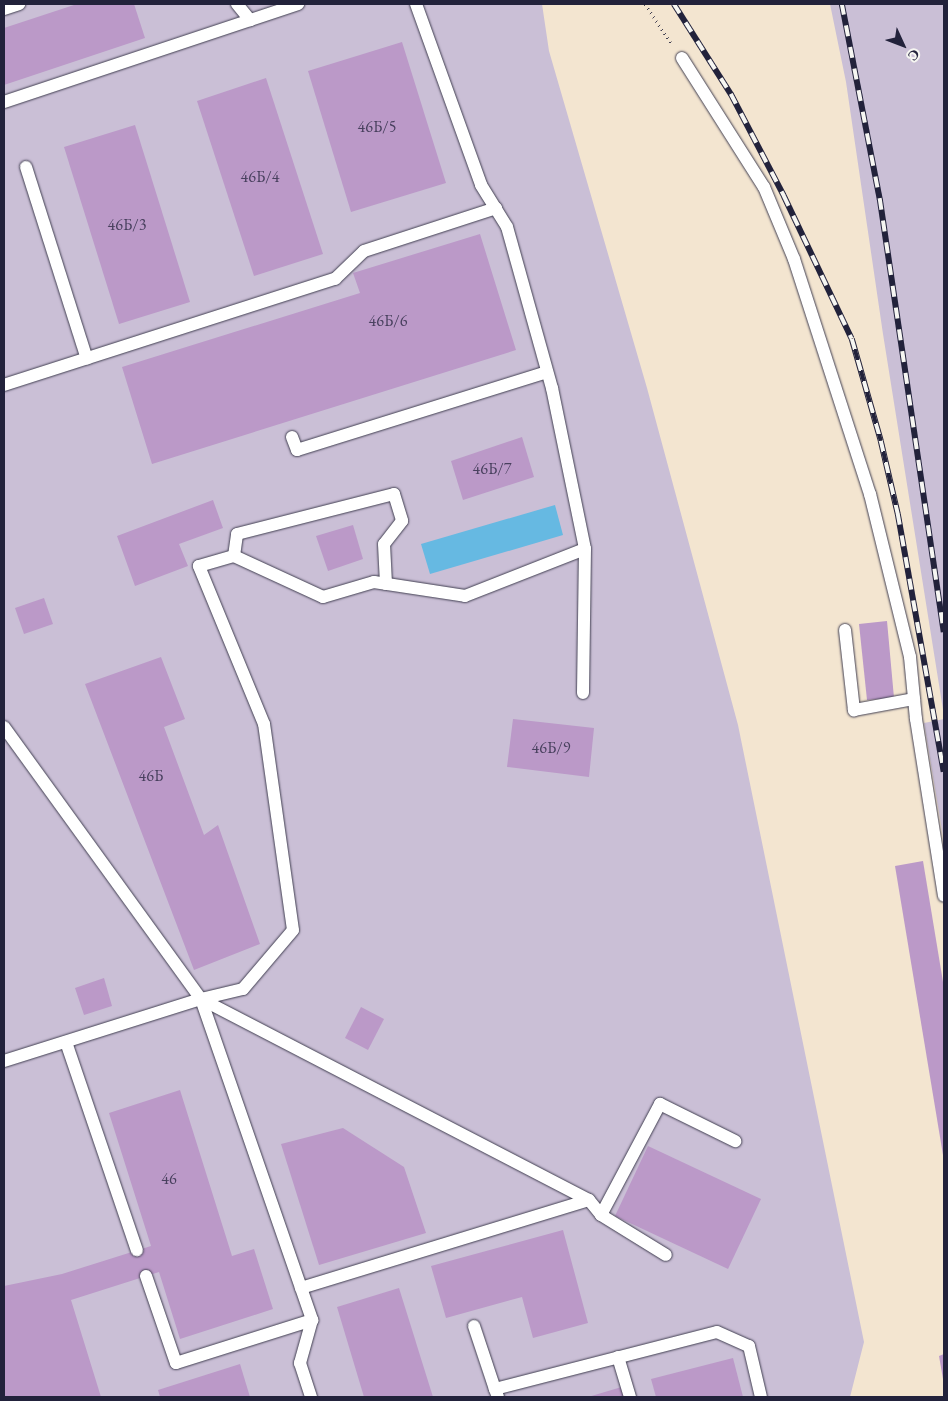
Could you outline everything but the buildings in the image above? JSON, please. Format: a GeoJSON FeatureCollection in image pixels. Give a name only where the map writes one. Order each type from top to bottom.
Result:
{"type":"FeatureCollection","features":[{"type":"Feature","properties":{"kind":"lane"},"geometry":{"type":"LineString","coordinates":[[4,9],[19,4]]}},
{"type":"Feature","properties":{"kind":"lane"},"geometry":{"type":"LineString","coordinates":[[237,4],[250,20]]}},
{"type":"Feature","properties":{"kind":"lane"},"geometry":{"type":"LineString","coordinates":[[4,102],[298,4]]}},
{"type":"Feature","properties":{"kind":"lane"},"geometry":{"type":"LineString","coordinates":[[416,4],[481,185],[507,227],[547,372],[585,549],[583,693]]}},
{"type":"Feature","properties":{"kind":"lane"},"geometry":{"type":"LineString","coordinates":[[682,58],[764,187],[794,259],[870,494],[910,657],[914,699],[944,896]]}},
{"type":"Feature","properties":{"kind":"lane"},"geometry":{"type":"LineString","coordinates":[[26,167],[87,358]]}},
{"type":"Feature","properties":{"kind":"lane"},"geometry":{"type":"LineString","coordinates":[[4,385],[335,278],[364,251],[496,208]]}},
{"type":"Feature","properties":{"kind":"lane"},"geometry":{"type":"LineString","coordinates":[[292,437],[297,450],[547,372]]}},
{"type":"Feature","properties":{"kind":"lane"},"geometry":{"type":"LineString","coordinates":[[234,556],[237,534],[394,494],[402,521],[384,544],[386,584]]}},
{"type":"Feature","properties":{"kind":"lane"},"geometry":{"type":"LineString","coordinates":[[4,1061],[202,999],[243,989],[293,930],[264,724],[199,566],[234,556],[323,597],[374,582],[464,596],[585,549]]}},
{"type":"Feature","properties":{"kind":"lane"},"geometry":{"type":"LineString","coordinates":[[845,630],[854,710],[914,699]]}},
{"type":"Feature","properties":{"kind":"lane"},"geometry":{"type":"LineString","coordinates":[[4,727],[202,999],[312,1320],[300,1364],[311,1397]]}},
{"type":"Feature","properties":{"kind":"lane"},"geometry":{"type":"LineString","coordinates":[[202,999],[589,1200],[601,1215],[666,1255]]}},
{"type":"Feature","properties":{"kind":"lane"},"geometry":{"type":"LineString","coordinates":[[66,1042],[137,1250]]}},
{"type":"Feature","properties":{"kind":"lane"},"geometry":{"type":"LineString","coordinates":[[601,1215],[660,1104],[735,1141]]}},
{"type":"Feature","properties":{"kind":"lane"},"geometry":{"type":"LineString","coordinates":[[301,1288],[589,1200]]}},
{"type":"Feature","properties":{"kind":"lane"},"geometry":{"type":"LineString","coordinates":[[146,1276],[176,1363],[312,1320]]}},
{"type":"Feature","properties":{"kind":"lane"},"geometry":{"type":"LineString","coordinates":[[474,1326],[497,1393],[618,1357],[717,1332],[749,1346],[760,1397]]}},
{"type":"Feature","properties":{"kind":"lane"},"geometry":{"type":"LineString","coordinates":[[618,1357],[630,1397]]}},
{"type":"Feature","properties":{"kind":"path"},"geometry":{"type":"LineString","coordinates":[[645,4],[682,58]]}},
{"type":"Feature","properties":{"kind":"shaded area"},"geometry":{"type":"Polygon","coordinates":[[[4,4],[542,4],[549,51],[647,388],[738,725],[864,1342],[850,1397],[4,1397],[4,4]]]}},
{"type":"Feature","properties":{"kind":"shaded area"},"geometry":{"type":"Polygon","coordinates":[[[830,4],[944,4],[944,716],[883,334],[846,82],[830,4]]]}},
{"type":"Feature","properties":{"kind":"shaded area"},"geometry":{"type":"Polygon","coordinates":[[[944,719],[944,842],[924,723],[944,719]]]}},
{"type":"Feature","properties":{"kind":"water"},"geometry":{"type":"Polygon","coordinates":[[[555,505],[563,535],[430,574],[421,544],[555,505]]]}},
{"type":"Feature","properties":{"kind":"railway"},"geometry":{"type":"LineString","coordinates":[[674,4],[731,94],[784,196],[852,339],[881,441],[898,514],[944,772]]}},
{"type":"Feature","properties":{"kind":"railway"},"geometry":{"type":"LineString","coordinates":[[842,4],[880,199],[944,632]]}}]}
